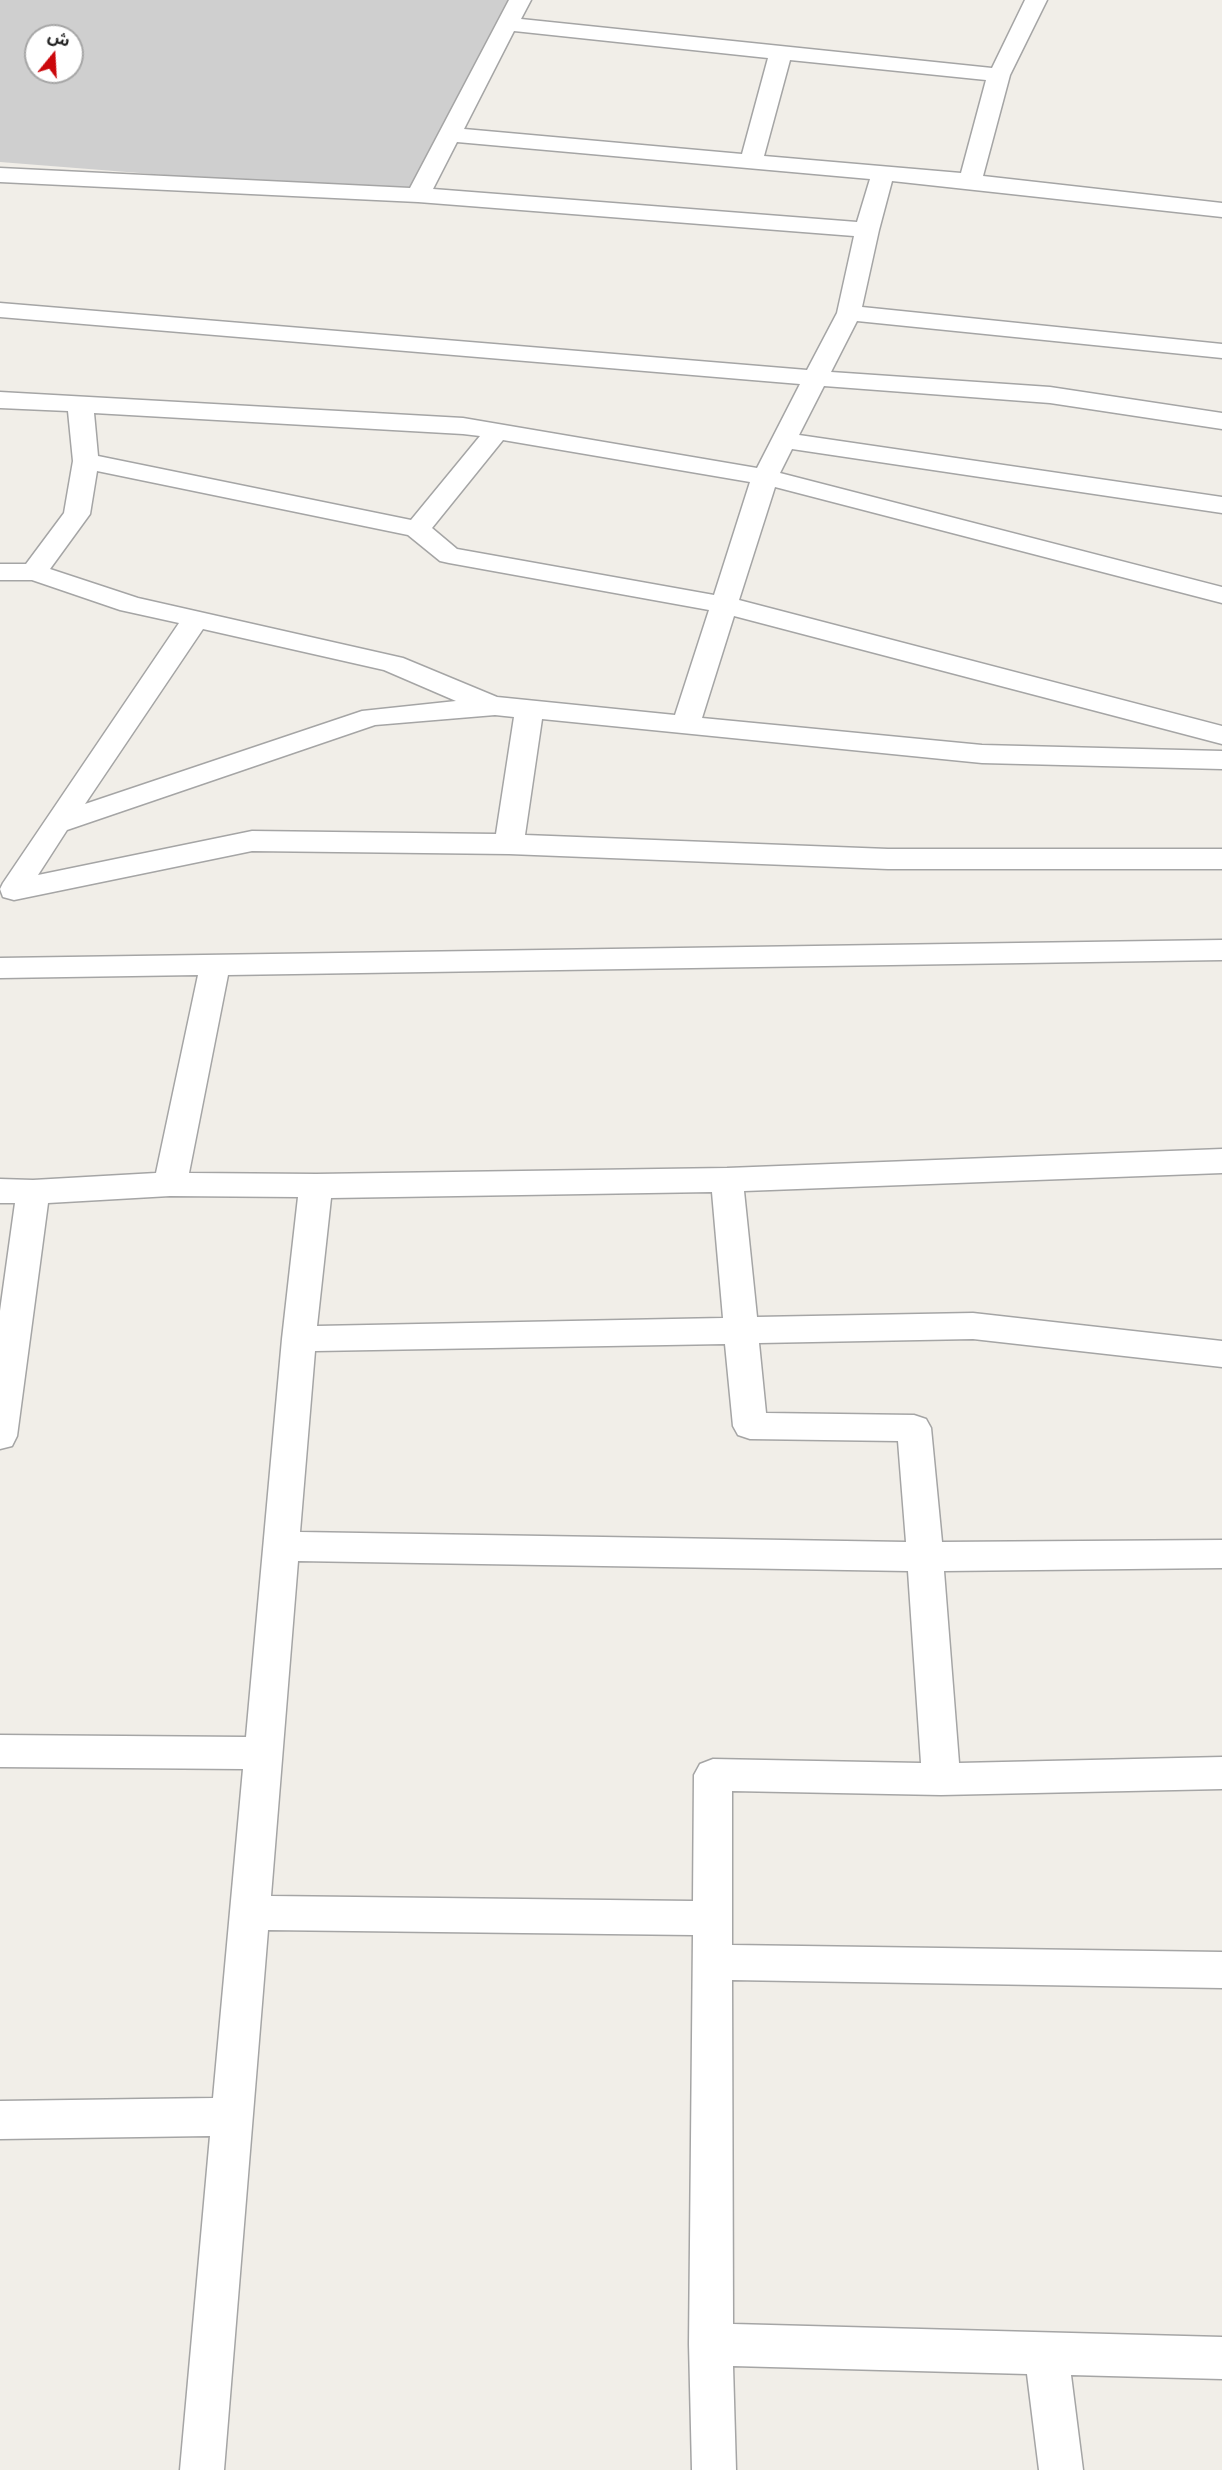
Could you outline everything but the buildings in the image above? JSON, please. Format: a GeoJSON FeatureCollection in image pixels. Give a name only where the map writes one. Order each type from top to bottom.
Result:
{"type":"FeatureCollection","features":[{"type":"Feature","properties":{"kind":"street"},"geometry":{"type":"LineString","coordinates":[[418,195],[520,0]]}},
{"type":"Feature","properties":{"kind":"street"},"geometry":{"type":"LineString","coordinates":[[970,181],[999,75],[1036,0]]}},
{"type":"Feature","properties":{"kind":"street"},"geometry":{"type":"LineString","coordinates":[[506,24],[999,75]]}},
{"type":"Feature","properties":{"kind":"street"},"geometry":{"type":"LineString","coordinates":[[751,161],[781,52]]}},
{"type":"Feature","properties":{"kind":"street"},"geometry":{"type":"LineString","coordinates":[[450,135],[970,181],[1222,210]]}},
{"type":"Feature","properties":{"kind":"street"},"geometry":{"type":"LineString","coordinates":[[686,725],[765,477],[849,313],[867,230],[883,173]]}},
{"type":"Feature","properties":{"kind":"street"},"geometry":{"type":"LineString","coordinates":[[0,174],[418,195],[867,230]]}},
{"type":"Feature","properties":{"kind":"street"},"geometry":{"type":"LineString","coordinates":[[0,310],[816,378],[1050,394],[1222,421]]}},
{"type":"Feature","properties":{"kind":"street"},"geometry":{"type":"LineString","coordinates":[[849,313],[1222,351]]}},
{"type":"Feature","properties":{"kind":"street"},"geometry":{"type":"LineString","coordinates":[[0,400],[463,426],[765,477],[1222,595]]}},
{"type":"Feature","properties":{"kind":"street"},"geometry":{"type":"LineString","coordinates":[[34,572],[77,514],[86,461],[80,403]]}},
{"type":"Feature","properties":{"kind":"street"},"geometry":{"type":"LineString","coordinates":[[417,529],[496,432]]}},
{"type":"Feature","properties":{"kind":"street"},"geometry":{"type":"LineString","coordinates":[[784,440],[1222,505]]}},
{"type":"Feature","properties":{"kind":"street"},"geometry":{"type":"LineString","coordinates":[[86,461],[417,529],[449,555],[725,605],[1222,735]]}},
{"type":"Feature","properties":{"kind":"street"},"geometry":{"type":"LineString","coordinates":[[0,572],[34,572],[130,604],[393,664],[495,706]]}},
{"type":"Feature","properties":{"kind":"street"},"geometry":{"type":"LineString","coordinates":[[196,619],[14,890],[252,841],[509,844],[888,859],[1222,859]]}},
{"type":"Feature","properties":{"kind":"street"},"geometry":{"type":"LineString","coordinates":[[57,823],[372,717],[495,706],[982,754],[1222,760]]}},
{"type":"Feature","properties":{"kind":"street"},"geometry":{"type":"LineString","coordinates":[[509,844],[530,710]]}},
{"type":"Feature","properties":{"kind":"street"},"geometry":{"type":"LineString","coordinates":[[0,968],[1222,950]]}},
{"type":"Feature","properties":{"kind":"street"},"geometry":{"type":"LineString","coordinates":[[170,1184],[215,964]]}},
{"type":"Feature","properties":{"kind":"street"},"geometry":{"type":"LineString","coordinates":[[0,1191],[33,1192],[170,1184],[316,1186],[727,1179],[1222,1161]]}},
{"type":"Feature","properties":{"kind":"street"},"geometry":{"type":"LineString","coordinates":[[727,1179],[750,1426],[914,1428],[941,1779]]}},
{"type":"Feature","properties":{"kind":"street"},"geometry":{"type":"LineString","coordinates":[[202,2470],[299,1339],[316,1186]]}},
{"type":"Feature","properties":{"kind":"street"},"geometry":{"type":"LineString","coordinates":[[0,1436],[33,1192]]}},
{"type":"Feature","properties":{"kind":"street"},"geometry":{"type":"LineString","coordinates":[[299,1339],[973,1326],[1222,1354]]}},
{"type":"Feature","properties":{"kind":"street"},"geometry":{"type":"LineString","coordinates":[[281,1546],[925,1557],[1222,1554]]}},
{"type":"Feature","properties":{"kind":"street"},"geometry":{"type":"LineString","coordinates":[[0,1751],[264,1753]]}},
{"type":"Feature","properties":{"kind":"street"},"geometry":{"type":"LineString","coordinates":[[714,2470],[711,2344],[713,1775],[941,1779],[1222,1773]]}},
{"type":"Feature","properties":{"kind":"street"},"geometry":{"type":"LineString","coordinates":[[250,1912],[712,1918]]}},
{"type":"Feature","properties":{"kind":"street"},"geometry":{"type":"LineString","coordinates":[[712,1962],[1222,1970]]}},
{"type":"Feature","properties":{"kind":"street"},"geometry":{"type":"LineString","coordinates":[[0,2120],[232,2117]]}},
{"type":"Feature","properties":{"kind":"street"},"geometry":{"type":"LineString","coordinates":[[711,2344],[1222,2358]]}},
{"type":"Feature","properties":{"kind":"street"},"geometry":{"type":"LineString","coordinates":[[1046,2354],[1061,2470]]}},
{"type":"Feature","properties":{"kind":"shaded area"},"geometry":{"type":"Polygon","coordinates":[[[0,0],[521,0],[418,195],[0,162],[0,0]]]}}]}
